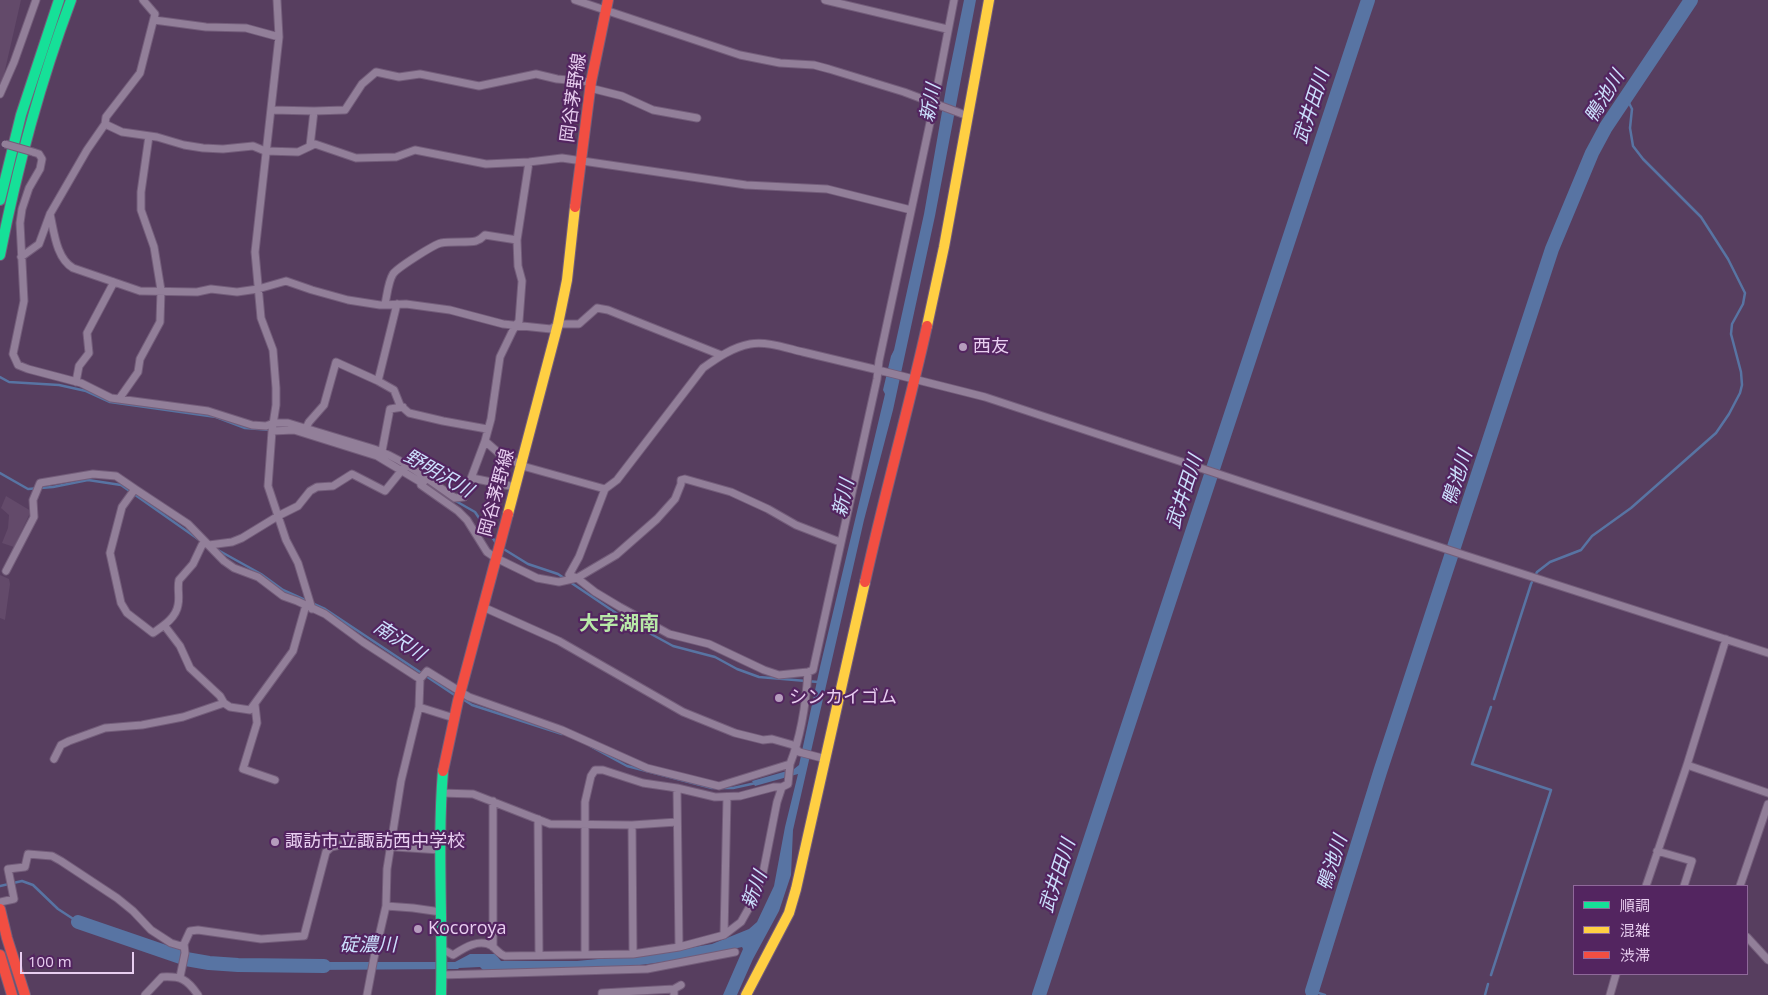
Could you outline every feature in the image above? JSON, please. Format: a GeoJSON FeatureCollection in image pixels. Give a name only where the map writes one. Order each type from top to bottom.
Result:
{"type":"FeatureCollection","features":[{"type":"Feature","properties":{"kind":"main road"},"geometry":{"type":"LineString","coordinates":[[0,200],[21,115],[59,0]]}},
{"type":"Feature","properties":{"kind":"main road"},"geometry":{"type":"LineString","coordinates":[[0,255],[15,183],[32,118],[71,0]]}},
{"type":"Feature","properties":{"kind":"main road","name":"岡谷茅野線"},"geometry":{"type":"LineString","coordinates":[[441,995],[440,793],[443,766],[558,324],[566,280],[591,85],[608,0]]}},
{"type":"Feature","properties":{"kind":"main road"},"geometry":{"type":"LineString","coordinates":[[746,995],[789,913],[822,758],[911,378],[944,247],[964,114],[989,0]]}},
{"type":"Feature","properties":{"kind":"main road"},"geometry":{"type":"LineString","coordinates":[[0,909],[25,995]]}},
{"type":"Feature","properties":{"kind":"main road"},"geometry":{"type":"LineString","coordinates":[[0,956],[12,995]]}},
{"type":"Feature","properties":{"kind":"street"},"geometry":{"type":"LineString","coordinates":[[0,94],[14,62],[36,0]]}},
{"type":"Feature","properties":{"kind":"street"},"geometry":{"type":"LineString","coordinates":[[21,257],[39,244],[50,214],[87,150],[105,124],[106,117],[140,73],[155,14],[143,0]]}},
{"type":"Feature","properties":{"kind":"street"},"geometry":{"type":"LineString","coordinates":[[164,625],[180,646],[190,668],[220,696],[224,703],[230,707],[250,710],[293,651],[309,607],[298,563],[286,540],[268,486],[276,388],[273,350],[261,318],[256,236],[279,37],[277,0]]}},
{"type":"Feature","properties":{"kind":"street"},"geometry":{"type":"LineString","coordinates":[[576,0],[740,55],[780,63],[814,65],[904,92],[964,114]]}},
{"type":"Feature","properties":{"kind":"street"},"geometry":{"type":"LineString","coordinates":[[825,0],[947,29]]}},
{"type":"Feature","properties":{"kind":"street"},"geometry":{"type":"LineString","coordinates":[[954,0],[947,29],[948,38],[936,104],[912,210],[880,370],[840,542],[813,670],[778,675],[709,644],[669,634],[594,592],[577,578],[569,575],[579,557],[605,489],[617,480],[703,368],[721,355],[742,346],[765,344],[880,370],[985,397],[1448,550],[1768,653]]}},
{"type":"Feature","properties":{"kind":"street"},"geometry":{"type":"LineString","coordinates":[[154,20],[246,28],[279,37]]}},
{"type":"Feature","properties":{"kind":"street"},"geometry":{"type":"LineString","coordinates":[[272,110],[314,112],[345,110],[362,84],[376,72],[399,77],[420,74],[479,86],[536,74],[557,80],[591,85],[653,110],[697,118]]}},
{"type":"Feature","properties":{"kind":"street"},"geometry":{"type":"LineString","coordinates":[[310,146],[314,112]]}},
{"type":"Feature","properties":{"kind":"street"},"geometry":{"type":"LineString","coordinates":[[105,124],[122,132],[203,148],[223,149],[254,146],[265,151],[298,152],[315,144],[356,158],[396,157],[415,150],[486,164],[562,158],[746,185],[827,189],[912,210]]}},
{"type":"Feature","properties":{"kind":"street"},"geometry":{"type":"LineString","coordinates":[[119,399],[138,372],[140,359],[160,322],[161,290],[154,247],[141,210],[141,192],[148,136]]}},
{"type":"Feature","properties":{"kind":"street"},"geometry":{"type":"LineString","coordinates":[[2,144],[40,154],[42,159],[40,169],[29,188],[22,209],[20,223],[24,301],[13,354],[18,365],[28,370],[76,382],[111,398],[208,411],[252,425],[266,426],[274,423],[288,423],[306,428],[382,451],[406,465],[424,481]]}},
{"type":"Feature","properties":{"kind":"street"},"geometry":{"type":"LineString","coordinates":[[272,431],[294,430],[378,456],[401,472],[424,481],[455,498],[464,497],[485,441],[491,419],[500,357],[515,325],[519,321],[522,281],[518,266],[517,240],[529,162]]}},
{"type":"Feature","properties":{"kind":"street"},"geometry":{"type":"LineString","coordinates":[[50,214],[57,242],[67,264],[140,291],[197,292],[211,288],[237,292],[258,289],[286,281],[328,295],[380,305],[406,304],[450,310],[503,324],[551,329],[558,324],[579,324],[597,308],[608,310],[721,355]]}},
{"type":"Feature","properties":{"kind":"street"},"geometry":{"type":"LineString","coordinates":[[385,304],[392,275],[401,266],[424,253],[431,246],[458,241],[476,241],[485,235],[517,240]]}},
{"type":"Feature","properties":{"kind":"street"},"geometry":{"type":"LineString","coordinates":[[76,382],[79,366],[89,353],[87,333],[114,282]]}},
{"type":"Feature","properties":{"kind":"street"},"geometry":{"type":"LineString","coordinates":[[378,381],[397,304]]}},
{"type":"Feature","properties":{"kind":"street"},"geometry":{"type":"LineString","coordinates":[[306,428],[324,404],[336,362],[394,390],[403,407],[409,412],[442,421],[487,429]]}},
{"type":"Feature","properties":{"kind":"street"},"geometry":{"type":"LineString","coordinates":[[382,451],[390,409],[403,407]]}},
{"type":"Feature","properties":{"kind":"street"},"geometry":{"type":"LineString","coordinates":[[485,441],[501,455],[526,467],[605,489]]}},
{"type":"Feature","properties":{"kind":"street"},"geometry":{"type":"LineString","coordinates":[[135,489],[122,507],[110,553],[121,603],[127,613],[153,632],[164,625],[176,612],[179,605],[179,580],[193,564],[202,545],[232,542],[242,538],[298,506],[310,491],[316,487],[333,486],[352,474],[385,491],[406,465]]}},
{"type":"Feature","properties":{"kind":"street"},"geometry":{"type":"LineString","coordinates":[[6,571],[34,517],[34,500],[40,483],[93,474],[116,476],[188,524],[224,561],[234,568],[258,577],[283,596],[325,614],[363,642],[420,679]]}},
{"type":"Feature","properties":{"kind":"street"},"geometry":{"type":"LineString","coordinates":[[472,478],[515,487]]}},
{"type":"Feature","properties":{"kind":"street"},"geometry":{"type":"LineString","coordinates":[[424,481],[421,485],[458,511],[467,520],[487,552],[497,554],[537,578],[559,582],[577,578],[616,555],[657,519],[675,499],[681,480],[686,479],[731,492],[768,509],[796,525],[840,542]]}},
{"type":"Feature","properties":{"kind":"street"},"geometry":{"type":"LineString","coordinates":[[483,607],[559,641],[683,712],[734,734],[763,740],[772,739],[822,758]]}},
{"type":"Feature","properties":{"kind":"street"},"geometry":{"type":"LineString","coordinates":[[1646,885],[1687,765],[1726,639]]}},
{"type":"Feature","properties":{"kind":"street"},"geometry":{"type":"LineString","coordinates":[[367,995],[386,906],[387,869],[401,781],[419,707],[420,679],[427,671],[469,697],[562,730],[647,768],[719,786],[790,764]]}},
{"type":"Feature","properties":{"kind":"street"},"geometry":{"type":"LineString","coordinates":[[585,954],[585,802],[591,776],[595,770],[603,770],[643,783],[677,788],[715,797],[740,796],[774,787],[782,787],[788,784],[790,764],[798,750],[808,687],[808,672]]}},
{"type":"Feature","properties":{"kind":"street"},"geometry":{"type":"LineString","coordinates":[[54,759],[61,745],[69,740],[105,728],[142,725],[183,717],[224,703]]}},
{"type":"Feature","properties":{"kind":"street"},"geometry":{"type":"LineString","coordinates":[[255,705],[256,723],[243,769],[276,780]]}},
{"type":"Feature","properties":{"kind":"street"},"geometry":{"type":"LineString","coordinates":[[419,707],[454,718]]}},
{"type":"Feature","properties":{"kind":"street"},"geometry":{"type":"LineString","coordinates":[[1687,765],[1768,793]]}},
{"type":"Feature","properties":{"kind":"street"},"geometry":{"type":"LineString","coordinates":[[442,954],[453,955],[472,944],[488,944],[501,955],[506,956],[633,954],[678,947],[724,935],[741,922],[754,899],[763,873],[777,802],[782,787]]}},
{"type":"Feature","properties":{"kind":"street"},"geometry":{"type":"LineString","coordinates":[[677,788],[678,947]]}},
{"type":"Feature","properties":{"kind":"street"},"geometry":{"type":"LineString","coordinates":[[440,793],[473,794],[550,824],[632,825],[676,822]]}},
{"type":"Feature","properties":{"kind":"street"},"geometry":{"type":"LineString","coordinates":[[724,935],[727,797]]}},
{"type":"Feature","properties":{"kind":"street"},"geometry":{"type":"LineString","coordinates":[[493,801],[493,947]]}},
{"type":"Feature","properties":{"kind":"street"},"geometry":{"type":"LineString","coordinates":[[1740,885],[1768,804]]}},
{"type":"Feature","properties":{"kind":"street"},"geometry":{"type":"LineString","coordinates":[[538,819],[539,955]]}},
{"type":"Feature","properties":{"kind":"street"},"geometry":{"type":"LineString","coordinates":[[632,825],[633,954]]}},
{"type":"Feature","properties":{"kind":"street"},"geometry":{"type":"LineString","coordinates":[[180,977],[185,953],[184,944],[190,931],[198,930],[261,939],[304,936],[326,852],[331,847],[383,842],[390,845],[440,850]]}},
{"type":"Feature","properties":{"kind":"street"},"geometry":{"type":"LineString","coordinates":[[1657,852],[1692,862],[1684,885]]}},
{"type":"Feature","properties":{"kind":"street"},"geometry":{"type":"LineString","coordinates":[[0,902],[14,899],[8,869],[25,867],[28,854],[52,856],[117,898],[133,910],[151,930],[171,943],[181,946],[184,944]]}},
{"type":"Feature","properties":{"kind":"street"},"geometry":{"type":"LineString","coordinates":[[386,906],[441,912]]}},
{"type":"Feature","properties":{"kind":"street"},"geometry":{"type":"LineString","coordinates":[[1748,939],[1768,960]]}},
{"type":"Feature","properties":{"kind":"street"},"geometry":{"type":"LineString","coordinates":[[441,973],[646,969],[735,952]]}},
{"type":"Feature","properties":{"kind":"street"},"geometry":{"type":"LineString","coordinates":[[1610,995],[1616,975]]}},
{"type":"Feature","properties":{"kind":"street"},"geometry":{"type":"LineString","coordinates":[[145,995],[162,977],[180,977],[198,995]]}},
{"type":"Feature","properties":{"kind":"street"},"geometry":{"type":"LineString","coordinates":[[602,995],[602,993],[676,990]]}},
{"type":"Feature","properties":{"kind":"shaded area"},"geometry":{"type":"Polygon","coordinates":[[[0,0],[21,0],[0,92],[0,0]]]}},
{"type":"Feature","properties":{"kind":"shaded area"},"geometry":{"type":"Polygon","coordinates":[[[6,496],[31,511],[14,547],[2,543],[8,528],[9,515],[1,508],[6,496]]]}},
{"type":"Feature","properties":{"kind":"shaded area"},"geometry":{"type":"Polygon","coordinates":[[[0,575],[9,579],[10,584],[5,620],[0,618],[0,575]]]}},
{"type":"Feature","properties":{"kind":"water"},"geometry":{"type":"Polygon","coordinates":[[[964,0],[976,0],[935,216],[893,410],[864,520],[793,830],[791,875],[779,911],[753,959],[737,995],[723,995],[743,949],[742,947],[660,962],[595,969],[483,970],[480,967],[458,969],[308,970],[306,962],[455,962],[470,954],[495,954],[501,961],[577,961],[660,953],[712,944],[749,929],[757,922],[774,886],[785,827],[798,774],[755,786],[752,781],[794,769],[799,765],[820,667],[885,394],[883,390],[894,350],[924,214],[964,0]]]}},
{"type":"Feature","properties":{"kind":"waterway","name":"武井田川"},"geometry":{"type":"LineString","coordinates":[[1039,995],[1368,0]]}},
{"type":"Feature","properties":{"kind":"waterway","name":"鴨池川"},"geometry":{"type":"LineString","coordinates":[[1312,991],[1380,772],[1552,249],[1592,153],[1606,127],[1691,0]]}},
{"type":"Feature","properties":{"kind":"waterway"},"geometry":{"type":"LineString","coordinates":[[1494,699],[1531,584],[1537,572],[1550,562],[1581,550],[1592,536],[1631,508],[1716,433],[1729,414],[1742,385],[1741,372],[1731,334],[1732,324],[1743,304],[1745,293],[1728,259],[1701,217],[1643,159],[1633,146],[1630,128],[1632,109],[1626,97]]}},
{"type":"Feature","properties":{"kind":"waterway","name":"野明沢川"},"geometry":{"type":"LineString","coordinates":[[0,377],[9,382],[59,385],[86,391],[110,402],[216,417],[245,428],[271,430]]}},
{"type":"Feature","properties":{"kind":"waterway","name":"南沢川"},"geometry":{"type":"LineString","coordinates":[[0,473],[28,489],[53,487],[88,480],[121,485],[198,539]]}},
{"type":"Feature","properties":{"kind":"waterway","name":"野明沢川"},"geometry":{"type":"LineString","coordinates":[[426,484],[475,512],[496,543]]}},
{"type":"Feature","properties":{"kind":"waterway","name":"野明沢川"},"geometry":{"type":"LineString","coordinates":[[502,548],[528,564],[558,574],[631,623],[673,646],[715,657],[737,669],[759,677],[818,682]]}},
{"type":"Feature","properties":{"kind":"waterway","name":"南沢川"},"geometry":{"type":"LineString","coordinates":[[216,549],[261,574],[283,590],[325,609],[456,696]]}},
{"type":"Feature","properties":{"kind":"waterway","name":"南沢川"},"geometry":{"type":"LineString","coordinates":[[461,698],[472,705],[562,734]]}},
{"type":"Feature","properties":{"kind":"waterway"},"geometry":{"type":"LineString","coordinates":[[1491,707],[1472,764],[1551,790],[1491,975]]}},
{"type":"Feature","properties":{"kind":"waterway","name":"南沢川"},"geometry":{"type":"LineString","coordinates":[[590,746],[627,766],[712,788],[733,788],[756,783]]}},
{"type":"Feature","properties":{"kind":"waterway","name":"碇濃川"},"geometry":{"type":"LineString","coordinates":[[0,886],[22,881],[33,885],[58,909],[78,922]]}},
{"type":"Feature","properties":{"kind":"waterway","name":"碇濃川"},"geometry":{"type":"LineString","coordinates":[[78,922],[186,959],[238,965],[324,966]]}},
{"type":"Feature","properties":{"kind":"waterway"},"geometry":{"type":"LineString","coordinates":[[1485,995],[1488,984]]}},
{"type":"Feature","properties":{"kind":"waterway"},"geometry":{"type":"LineString","coordinates":[[1310,995],[1312,991],[1325,995]]}},
{"type":"Feature","properties":{"kind":"traffic: fast"},"geometry":{"type":"LineString","coordinates":[[0,200],[21,115],[59,0]]}},
{"type":"Feature","properties":{"kind":"traffic: fast"},"geometry":{"type":"LineString","coordinates":[[0,255],[30,126],[71,0]]}},
{"type":"Feature","properties":{"kind":"traffic: fast"},"geometry":{"type":"LineString","coordinates":[[441,995],[440,827],[443,771]]}},
{"type":"Feature","properties":{"kind":"traffic: slow"},"geometry":{"type":"LineString","coordinates":[[927,326],[944,247],[989,0]]}},
{"type":"Feature","properties":{"kind":"traffic: slow"},"geometry":{"type":"LineString","coordinates":[[508,514],[558,324],[567,280],[575,207]]}},
{"type":"Feature","properties":{"kind":"traffic: slow"},"geometry":{"type":"LineString","coordinates":[[746,995],[789,913],[796,889],[865,582]]}},
{"type":"Feature","properties":{"kind":"traffic: jam"},"geometry":{"type":"LineString","coordinates":[[575,207],[591,82],[608,0]]}},
{"type":"Feature","properties":{"kind":"traffic: jam"},"geometry":{"type":"LineString","coordinates":[[865,582],[927,326]]}},
{"type":"Feature","properties":{"kind":"traffic: jam"},"geometry":{"type":"LineString","coordinates":[[443,771],[458,701],[508,514]]}},
{"type":"Feature","properties":{"kind":"traffic: jam"},"geometry":{"type":"LineString","coordinates":[[0,909],[25,995]]}},
{"type":"Feature","properties":{"kind":"traffic: jam"},"geometry":{"type":"LineString","coordinates":[[0,955],[12,995]]}},
{"type":"Feature","properties":{"kind":"place","name":"西友"},"geometry":{"type":"Point","coordinates":[963,347]}},
{"type":"Feature","properties":{"kind":"place","name":"シンカイゴム"},"geometry":{"type":"Point","coordinates":[779,698]}},
{"type":"Feature","properties":{"kind":"place","name":"諏訪市立諏訪西中学校"},"geometry":{"type":"Point","coordinates":[275,842]}},
{"type":"Feature","properties":{"kind":"place","name":"Kocoroya"},"geometry":{"type":"Point","coordinates":[418,929]}},
{"type":"Feature","properties":{"kind":"district","name":"大字湖南"},"geometry":{"type":"Point","coordinates":[619,624]}},
{"type":"Feature","properties":{"kind":"water label","name":"新川"},"geometry":{"type":"Point","coordinates":[931,103]}},
{"type":"Feature","properties":{"kind":"water label","name":"新川"},"geometry":{"type":"Point","coordinates":[844,498]}},
{"type":"Feature","properties":{"kind":"water label","name":"新川"},"geometry":{"type":"Point","coordinates":[755,890]}}]}
